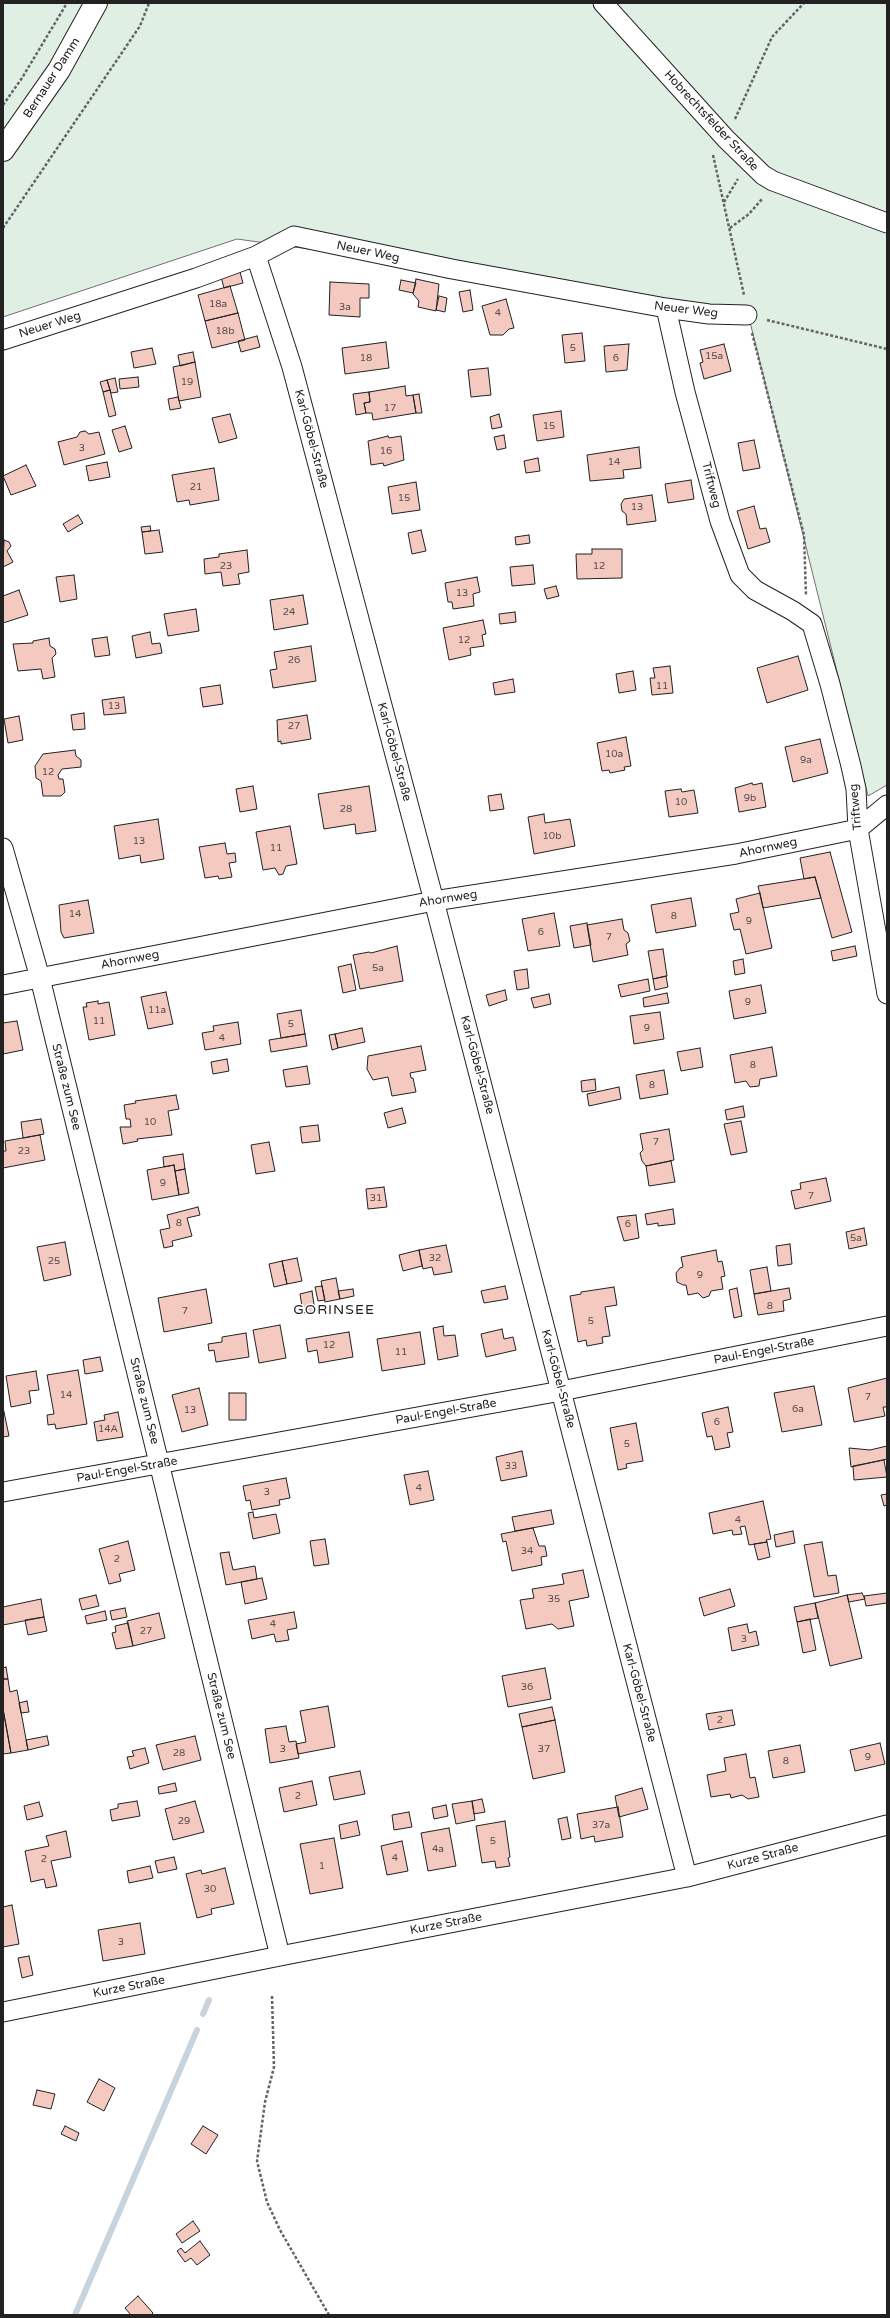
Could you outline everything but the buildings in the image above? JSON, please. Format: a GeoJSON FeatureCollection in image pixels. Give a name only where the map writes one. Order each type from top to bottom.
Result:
{"type":"FeatureCollection","features":[{"type":"Feature","properties":{"kind":"main road","name":"Bernauer Damm"},"geometry":{"type":"LineString","coordinates":[[3,150],[58,70],[96,3]]}},
{"type":"Feature","properties":{"kind":"street","name":"Hobrechtsfelder Straße"},"geometry":{"type":"LineString","coordinates":[[603,3],[749,164],[773,181],[887,223]]}},
{"type":"Feature","properties":{"kind":"street","name":"Neuer Weg"},"geometry":{"type":"LineString","coordinates":[[3,340],[196,278],[256,256],[294,236],[452,270],[666,308],[709,314],[747,315]]}},
{"type":"Feature","properties":{"kind":"street","name":"Karl-Göbel-Straße"},"geometry":{"type":"LineString","coordinates":[[256,256],[292,367],[434,901],[687,1877]]}},
{"type":"Feature","properties":{"kind":"street","name":"Triftweg"},"geometry":{"type":"LineString","coordinates":[[666,308],[685,392],[720,521],[740,575],[755,590],[794,611],[812,624],[852,766],[856,790],[858,829],[887,994]]}},
{"type":"Feature","properties":{"kind":"street","name":"Ahornweg"},"geometry":{"type":"LineString","coordinates":[[3,985],[434,901],[736,854],[858,829],[887,805]]}},
{"type":"Feature","properties":{"kind":"street","name":"Straße zum See"},"geometry":{"type":"LineString","coordinates":[[3,848],[40,978],[280,1956]]}},
{"type":"Feature","properties":{"kind":"street","name":"Paul-Engel-Straße"},"geometry":{"type":"LineString","coordinates":[[3,1492],[561,1391],[887,1326]]}},
{"type":"Feature","properties":{"kind":"street","name":"Kurze Straße"},"geometry":{"type":"LineString","coordinates":[[3,2012],[280,1956],[687,1877],[887,1825]]}},
{"type":"Feature","properties":{"kind":"path"},"geometry":{"type":"LineString","coordinates":[[3,105],[22,78],[67,3]]}},
{"type":"Feature","properties":{"kind":"path"},"geometry":{"type":"LineString","coordinates":[[3,228],[140,26],[149,3]]}},
{"type":"Feature","properties":{"kind":"path"},"geometry":{"type":"LineString","coordinates":[[726,139],[772,37],[804,3]]}},
{"type":"Feature","properties":{"kind":"path"},"geometry":{"type":"LineString","coordinates":[[706,116],[747,315],[804,535],[806,597],[812,624]]}},
{"type":"Feature","properties":{"kind":"path"},"geometry":{"type":"LineString","coordinates":[[724,202],[749,164]]}},
{"type":"Feature","properties":{"kind":"path"},"geometry":{"type":"LineString","coordinates":[[730,228],[749,214],[773,181]]}},
{"type":"Feature","properties":{"kind":"path"},"geometry":{"type":"LineString","coordinates":[[747,315],[887,349]]}},
{"type":"Feature","properties":{"kind":"path"},"geometry":{"type":"LineString","coordinates":[[272,1996],[274,2067],[265,2102],[257,2161],[267,2202],[277,2223],[330,2315]]}},
{"type":"Feature","properties":{"kind":"green space"},"geometry":{"type":"Polygon","coordinates":[[[3,3],[887,3],[887,785],[868,796],[747,310],[237,239],[3,317],[3,3]]]}},
{"type":"Feature","properties":{"kind":"waterway"},"geometry":{"type":"LineString","coordinates":[[203,2014],[209,2000]]}},
{"type":"Feature","properties":{"kind":"waterway"},"geometry":{"type":"LineString","coordinates":[[75,2315],[197,2030]]}},
{"type":"Feature","properties":{"kind":"district","name":"GORINSEE"},"geometry":{"type":"Point","coordinates":[334,1310]}}]}
